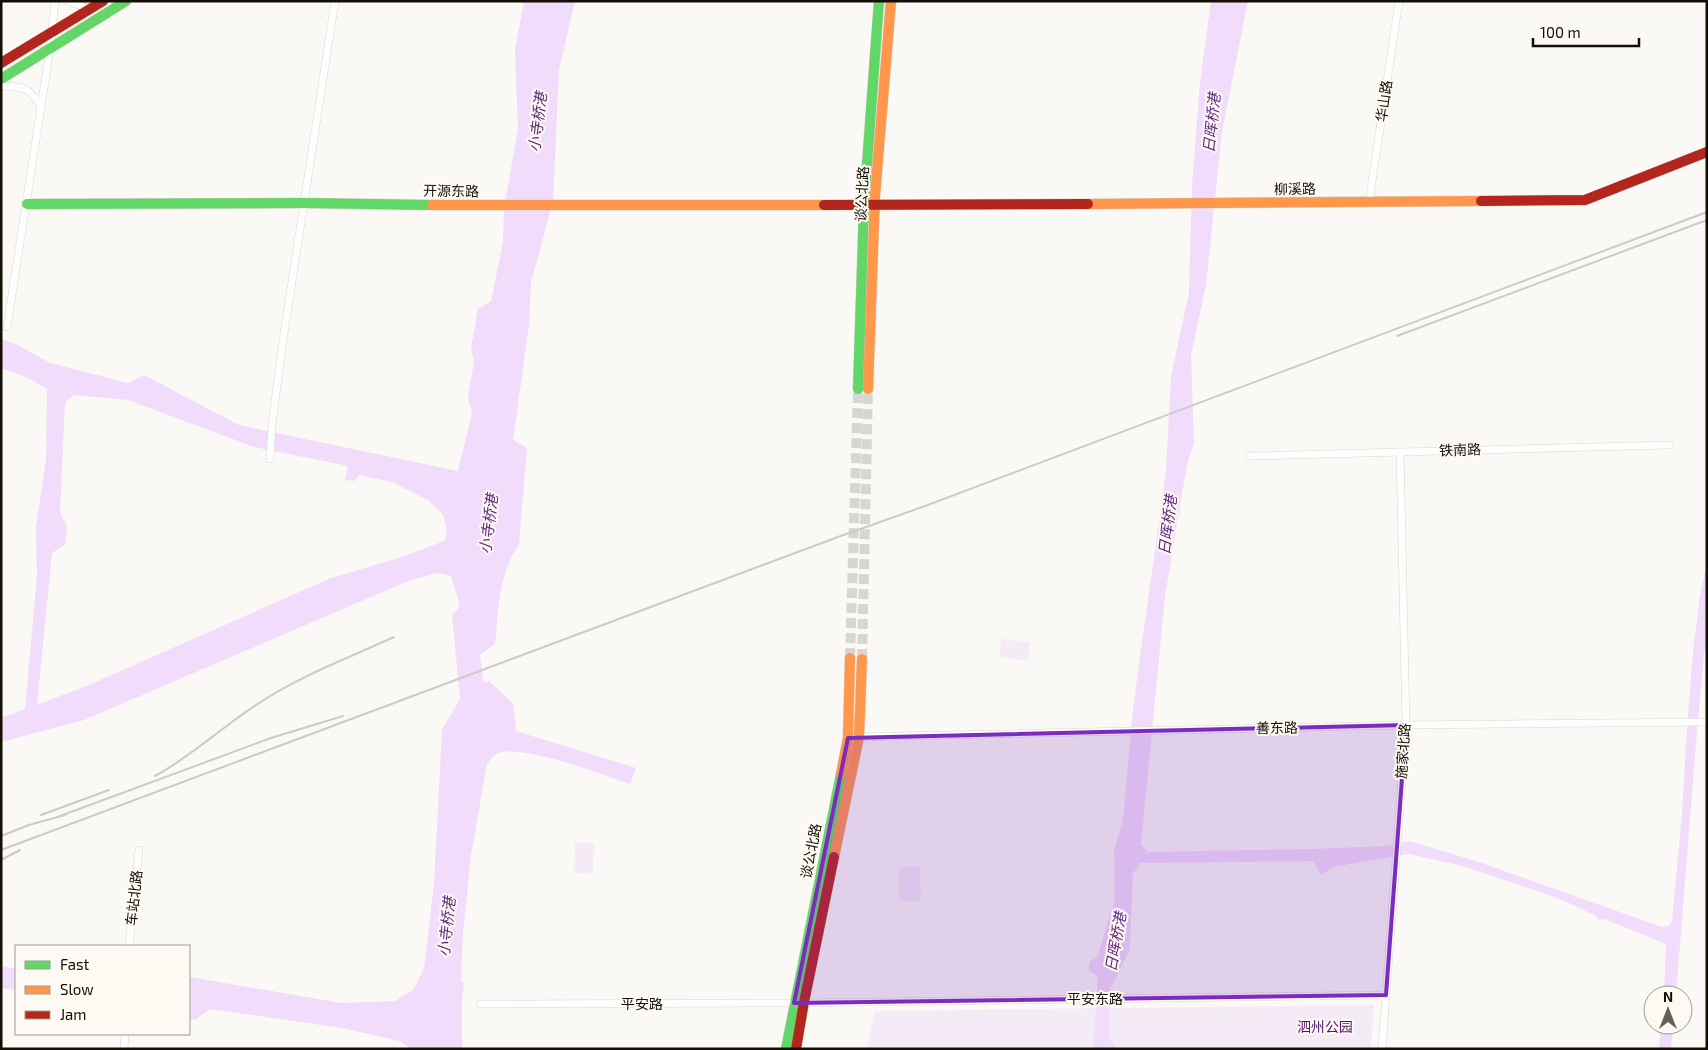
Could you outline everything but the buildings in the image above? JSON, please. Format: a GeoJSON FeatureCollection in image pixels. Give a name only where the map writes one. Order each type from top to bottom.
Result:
{"type":"FeatureCollection","features":[{"type":"Feature","properties":{"kind":"main road"},"geometry":{"type":"LineString","coordinates":[[1,63],[103,1]]}},
{"type":"Feature","properties":{"kind":"main road"},"geometry":{"type":"LineString","coordinates":[[1,80],[126,1]]}},
{"type":"Feature","properties":{"kind":"main road","name":"谈公北路"},"geometry":{"type":"LineString","coordinates":[[863,389],[879,1]]}},
{"type":"Feature","properties":{"kind":"main road","name":"谈公北路"},"geometry":{"type":"LineString","coordinates":[[870,205],[891,1]]}},
{"type":"Feature","properties":{"kind":"main road","name":"柳溪路"},"geometry":{"type":"LineString","coordinates":[[870,205],[1585,200],[1707,152]]}},
{"type":"Feature","properties":{"kind":"main road","name":"开源东路"},"geometry":{"type":"LineString","coordinates":[[27,204],[304,202],[484,206],[870,205]]}},
{"type":"Feature","properties":{"kind":"main road","name":"谈公北路"},"geometry":{"type":"LineString","coordinates":[[796,1049],[799,1002],[848,738],[850,658]]}},
{"type":"Feature","properties":{"kind":"main road","name":"谈公北路"},"geometry":{"type":"LineString","coordinates":[[786,1049],[799,1002],[859,737],[862,659]]}},
{"type":"Feature","properties":{"kind":"street"},"geometry":{"type":"LineString","coordinates":[[8,327],[50,49],[55,1]]}},
{"type":"Feature","properties":{"kind":"street"},"geometry":{"type":"LineString","coordinates":[[68,1],[91,9]]}},
{"type":"Feature","properties":{"kind":"street"},"geometry":{"type":"LineString","coordinates":[[270,459],[272,424],[335,1]]}},
{"type":"Feature","properties":{"kind":"street","name":"华山路"},"geometry":{"type":"LineString","coordinates":[[1369,202],[1398,1]]}},
{"type":"Feature","properties":{"kind":"street"},"geometry":{"type":"LineString","coordinates":[[1,86],[20,86],[32,94],[41,106]]}},
{"type":"Feature","properties":{"kind":"street","name":"铁南路"},"geometry":{"type":"LineString","coordinates":[[1249,456],[1670,445]]}},
{"type":"Feature","properties":{"kind":"street","name":"施家北路"},"geometry":{"type":"LineString","coordinates":[[1382,1049],[1406,725],[1400,452]]}},
{"type":"Feature","properties":{"kind":"street","name":"善东路"},"geometry":{"type":"LineString","coordinates":[[848,738],[1406,725],[1707,722]]}},
{"type":"Feature","properties":{"kind":"street","name":"车站北路"},"geometry":{"type":"LineString","coordinates":[[129,945],[139,850]]}},
{"type":"Feature","properties":{"kind":"street","name":"平安东路"},"geometry":{"type":"LineString","coordinates":[[799,1002],[1114,1000],[1386,995]]}},
{"type":"Feature","properties":{"kind":"street","name":"平安路"},"geometry":{"type":"LineString","coordinates":[[480,1004],[799,1002]]}},
{"type":"Feature","properties":{"kind":"street"},"geometry":{"type":"LineString","coordinates":[[124,1049],[125,1035]]}},
{"type":"Feature","properties":{"kind":"highlighted area"},"geometry":{"type":"Polygon","coordinates":[[[1406,725],[1386,995],[794,1003],[848,738],[1406,725]]]}},
{"type":"Feature","properties":{"kind":"green space"},"geometry":{"type":"Polygon","coordinates":[[[1001,639],[1030,642],[1028,661],[999,657],[1001,639]]]}},
{"type":"Feature","properties":{"kind":"green space"},"geometry":{"type":"Polygon","coordinates":[[[575,842],[594,843],[593,874],[574,873],[575,842]]]}},
{"type":"Feature","properties":{"kind":"green space"},"geometry":{"type":"Polygon","coordinates":[[[899,867],[920,867],[921,901],[899,901],[899,867]]]}},
{"type":"Feature","properties":{"kind":"green space","name":"泗州公园"},"geometry":{"type":"Polygon","coordinates":[[[1374,1005],[1371,1049],[867,1049],[875,1011],[1374,1005]]]}},
{"type":"Feature","properties":{"kind":"water","name":"小寺桥港"},"geometry":{"type":"Polygon","coordinates":[[[524,1],[575,1],[559,70],[553,201],[531,283],[529,326],[513,440],[527,448],[519,545],[512,556],[503,580],[495,644],[480,655],[484,683],[489,681],[513,703],[516,731],[636,768],[630,784],[544,756],[526,753],[510,751],[498,753],[487,764],[471,855],[463,933],[461,981],[464,983],[462,998],[462,1049],[410,1049],[400,1041],[342,1028],[210,1009],[195,1020],[190,1019],[190,977],[341,1003],[395,1001],[414,989],[424,968],[434,884],[442,730],[460,699],[452,615],[460,606],[451,576],[437,573],[408,581],[84,720],[1,742],[1,718],[25,709],[37,576],[36,528],[46,460],[47,389],[28,378],[1,368],[1,339],[16,344],[50,363],[128,383],[144,375],[239,425],[458,471],[472,413],[468,397],[474,362],[471,348],[478,309],[491,301],[503,242],[504,208],[518,129],[515,51],[524,1]],[[74,395],[65,403],[60,512],[67,527],[65,545],[52,553],[37,705],[91,684],[331,578],[399,558],[444,541],[447,533],[443,515],[428,500],[392,482],[359,475],[355,481],[345,480],[348,466],[254,447],[128,400],[74,395]]]}},
{"type":"Feature","properties":{"kind":"water","name":"日晖桥港"},"geometry":{"type":"Polygon","coordinates":[[[1211,1],[1248,1],[1222,132],[1206,285],[1191,355],[1194,443],[1187,464],[1165,596],[1141,845],[1148,852],[1387,846],[1410,841],[1482,863],[1662,927],[1670,925],[1672,921],[1682,814],[1693,651],[1700,596],[1707,561],[1707,641],[1697,731],[1677,985],[1664,985],[1666,944],[1604,919],[1597,920],[1596,916],[1567,902],[1462,866],[1409,854],[1333,867],[1321,875],[1314,861],[1141,863],[1133,873],[1130,949],[1110,989],[1109,1039],[1116,1049],[1093,1049],[1098,976],[1089,971],[1089,962],[1097,957],[1115,900],[1114,850],[1123,820],[1133,708],[1166,470],[1171,376],[1189,292],[1192,185],[1200,82],[1211,1]]]}},
{"type":"Feature","properties":{"kind":"water"},"geometry":{"type":"Polygon","coordinates":[[[1,966],[15,969],[15,990],[1,988],[1,966]]]}},
{"type":"Feature","properties":{"kind":"water"},"geometry":{"type":"Polygon","coordinates":[[[1660,1035],[1672,1035],[1671,1049],[1659,1049],[1660,1035]]]}},
{"type":"Feature","properties":{"kind":"tunnel"},"geometry":{"type":"LineString","coordinates":[[850,658],[858,389]]}},
{"type":"Feature","properties":{"kind":"tunnel"},"geometry":{"type":"LineString","coordinates":[[862,659],[868,389]]}},
{"type":"Feature","properties":{"kind":"railway"},"geometry":{"type":"LineString","coordinates":[[1,850],[1707,212]]}},
{"type":"Feature","properties":{"kind":"railway"},"geometry":{"type":"LineString","coordinates":[[1397,336],[1707,220]]}},
{"type":"Feature","properties":{"kind":"railway"},"geometry":{"type":"LineString","coordinates":[[155,776],[275,693],[394,637]]}},
{"type":"Feature","properties":{"kind":"railway"},"geometry":{"type":"LineString","coordinates":[[60,816],[271,738],[343,716]]}},
{"type":"Feature","properties":{"kind":"railway"},"geometry":{"type":"LineString","coordinates":[[41,815],[109,790]]}},
{"type":"Feature","properties":{"kind":"railway"},"geometry":{"type":"LineString","coordinates":[[1,836],[29,825],[65,815]]}},
{"type":"Feature","properties":{"kind":"railway"},"geometry":{"type":"LineString","coordinates":[[1,860],[20,850]]}},
{"type":"Feature","properties":{"kind":"traffic: fast"},"geometry":{"type":"LineString","coordinates":[[1,79],[126,1]]}},
{"type":"Feature","properties":{"kind":"traffic: fast"},"geometry":{"type":"LineString","coordinates":[[858,389],[864,205],[879,1]]}},
{"type":"Feature","properties":{"kind":"traffic: fast"},"geometry":{"type":"LineString","coordinates":[[27,204],[304,203],[432,205]]}},
{"type":"Feature","properties":{"kind":"traffic: fast"},"geometry":{"type":"LineString","coordinates":[[786,1049],[841,774]]}},
{"type":"Feature","properties":{"kind":"traffic: slow"},"geometry":{"type":"LineString","coordinates":[[868,389],[875,196],[891,1]]}},
{"type":"Feature","properties":{"kind":"traffic: slow"},"geometry":{"type":"LineString","coordinates":[[1088,204],[1481,201]]}},
{"type":"Feature","properties":{"kind":"traffic: slow"},"geometry":{"type":"LineString","coordinates":[[432,205],[824,205]]}},
{"type":"Feature","properties":{"kind":"traffic: slow"},"geometry":{"type":"LineString","coordinates":[[841,774],[848,738],[850,658]]}},
{"type":"Feature","properties":{"kind":"traffic: slow"},"geometry":{"type":"LineString","coordinates":[[834,857],[859,737],[862,659]]}},
{"type":"Feature","properties":{"kind":"traffic: jam"},"geometry":{"type":"LineString","coordinates":[[1,63],[103,1]]}},
{"type":"Feature","properties":{"kind":"traffic: jam"},"geometry":{"type":"LineString","coordinates":[[1481,201],[1585,200],[1707,152]]}},
{"type":"Feature","properties":{"kind":"traffic: jam"},"geometry":{"type":"LineString","coordinates":[[824,205],[1088,204]]}},
{"type":"Feature","properties":{"kind":"traffic: jam"},"geometry":{"type":"LineString","coordinates":[[796,1049],[834,857]]}}]}
